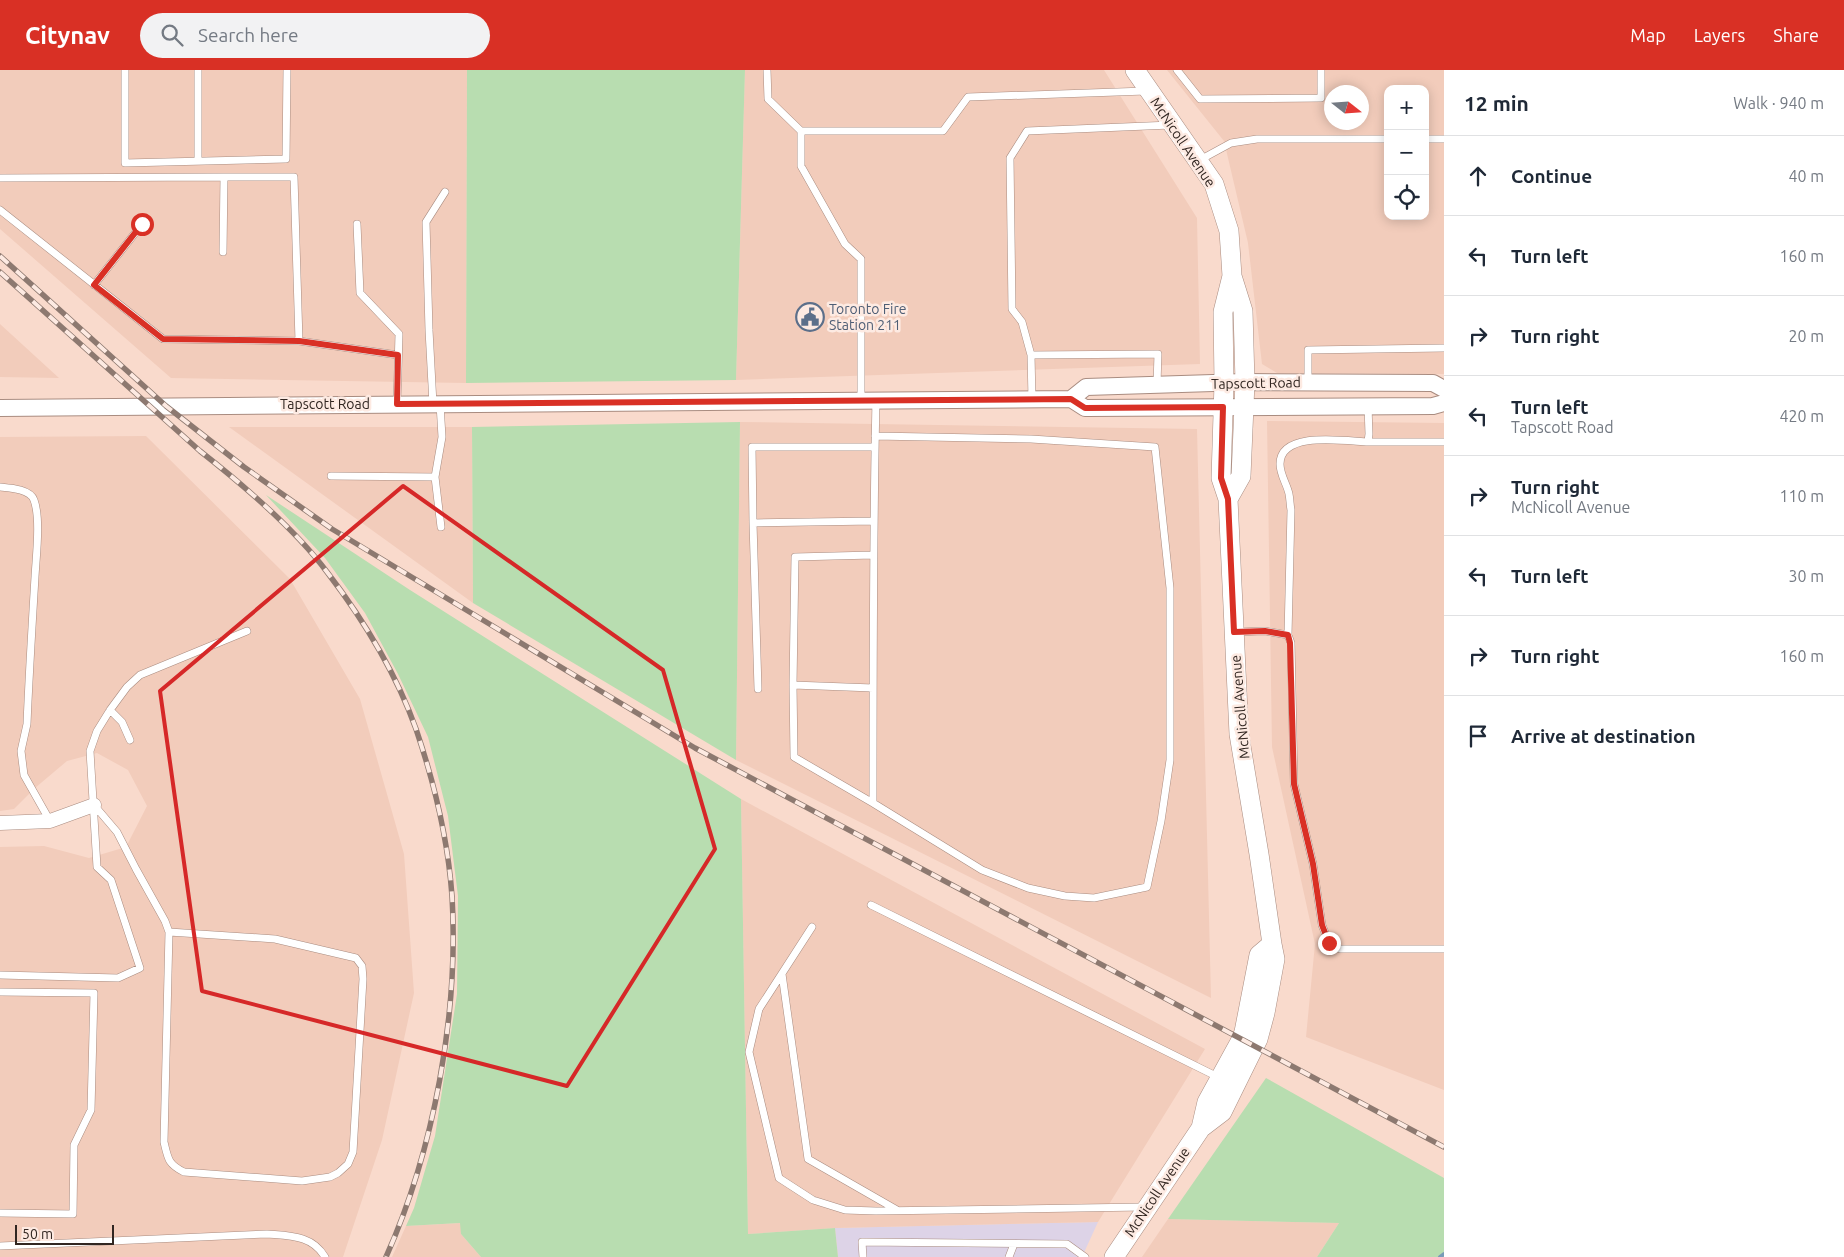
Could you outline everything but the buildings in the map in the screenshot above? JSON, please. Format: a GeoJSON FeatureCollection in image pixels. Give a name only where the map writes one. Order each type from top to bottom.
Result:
{"type":"FeatureCollection","features":[{"type":"Feature","properties":{"kind":"main road","name":"McNicoll Avenue"},"geometry":{"type":"LineString","coordinates":[[1135,70],[1214,184],[1229,231],[1232,276],[1243,311],[1245,406],[1241,476],[1228,499]]}},
{"type":"Feature","properties":{"kind":"main road","name":"McNicoll Avenue"},"geometry":{"type":"LineString","coordinates":[[1114,1257],[1201,1128],[1222,1112],[1255,1047],[1265,1013],[1275,959],[1239,734],[1228,499],[1221,478],[1224,382],[1223,312],[1232,276]]}},
{"type":"Feature","properties":{"kind":"main road","name":"McNicoll Avenue"},"geometry":{"type":"LineString","coordinates":[[1201,1128],[1207,1102],[1244,1032],[1259,955],[1272,944]]}},
{"type":"Feature","properties":{"kind":"street","name":"Tapscott Road"},"geometry":{"type":"LineString","coordinates":[[1071,399],[1086,387],[1224,382],[1433,383],[1444,389]]}},
{"type":"Feature","properties":{"kind":"street","name":"Tapscott Road"},"geometry":{"type":"LineString","coordinates":[[0,408],[1032,399],[1071,399],[1085,408],[1433,406],[1444,403]]}},
{"type":"Feature","properties":{"kind":"street"},"geometry":{"type":"LineString","coordinates":[[0,823],[50,822],[94,805]]}},
{"type":"Feature","properties":{"kind":"lane"},"geometry":{"type":"LineString","coordinates":[[125,70],[124,163],[286,159],[286,70]]}},
{"type":"Feature","properties":{"kind":"lane"},"geometry":{"type":"LineString","coordinates":[[198,70],[198,161]]}},
{"type":"Feature","properties":{"kind":"lane"},"geometry":{"type":"LineString","coordinates":[[767,70],[768,99],[801,131],[943,131],[968,96],[1149,90]]}},
{"type":"Feature","properties":{"kind":"lane"},"geometry":{"type":"LineString","coordinates":[[1177,70],[1200,99],[1321,98],[1321,70]]}},
{"type":"Feature","properties":{"kind":"lane"},"geometry":{"type":"LineString","coordinates":[[1032,399],[1031,355],[1022,322],[1012,309],[1010,158],[1027,132],[1174,125]]}},
{"type":"Feature","properties":{"kind":"lane"},"geometry":{"type":"LineString","coordinates":[[801,131],[801,166],[845,244],[861,259],[869,400],[875,436],[873,803]]}},
{"type":"Feature","properties":{"kind":"lane"},"geometry":{"type":"LineString","coordinates":[[1198,161],[1231,143],[1257,139],[1384,139]]}},
{"type":"Feature","properties":{"kind":"lane"},"geometry":{"type":"LineString","coordinates":[[1429,139],[1444,139]]}},
{"type":"Feature","properties":{"kind":"lane"},"geometry":{"type":"LineString","coordinates":[[222,252],[224,177]]}},
{"type":"Feature","properties":{"kind":"lane"},"geometry":{"type":"LineString","coordinates":[[0,178],[294,177],[299,341]]}},
{"type":"Feature","properties":{"kind":"lane"},"geometry":{"type":"LineString","coordinates":[[442,527],[436,478],[442,437],[429,330],[426,222],[445,192]]}},
{"type":"Feature","properties":{"kind":"lane"},"geometry":{"type":"LineString","coordinates":[[0,210],[163,339],[299,341],[398,355]]}},
{"type":"Feature","properties":{"kind":"lane"},"geometry":{"type":"LineString","coordinates":[[94,285],[142,224]]}},
{"type":"Feature","properties":{"kind":"lane"},"geometry":{"type":"LineString","coordinates":[[357,224],[360,293],[399,334],[397,404]]}},
{"type":"Feature","properties":{"kind":"lane"},"geometry":{"type":"LineString","coordinates":[[1308,382],[1308,350],[1444,348]]}},
{"type":"Feature","properties":{"kind":"lane"},"geometry":{"type":"LineString","coordinates":[[1031,355],[1158,354],[1157,385]]}},
{"type":"Feature","properties":{"kind":"lane"},"geometry":{"type":"LineString","coordinates":[[1368,406],[1368,442]]}},
{"type":"Feature","properties":{"kind":"lane"},"geometry":{"type":"LineString","coordinates":[[873,555],[795,557],[794,757],[982,870],[1028,888],[1065,896],[1094,898],[1146,887],[1161,821],[1170,760],[1170,588],[1155,447],[974,437],[875,436]]}},
{"type":"Feature","properties":{"kind":"lane"},"geometry":{"type":"LineString","coordinates":[[1444,442],[1303,440],[1282,452],[1280,465],[1289,494],[1291,510],[1288,635],[1290,643],[1294,784],[1313,864],[1322,925],[1329,943],[1340,949],[1444,949]]}},
{"type":"Feature","properties":{"kind":"lane"},"geometry":{"type":"LineString","coordinates":[[758,689],[752,446],[875,447]]}},
{"type":"Feature","properties":{"kind":"lane"},"geometry":{"type":"LineString","coordinates":[[331,476],[436,478]]}},
{"type":"Feature","properties":{"kind":"lane"},"geometry":{"type":"LineString","coordinates":[[0,487],[27,493],[34,499],[36,512],[37,543],[27,714],[21,751],[24,775],[50,822]]}},
{"type":"Feature","properties":{"kind":"lane"},"geometry":{"type":"LineString","coordinates":[[753,523],[874,521]]}},
{"type":"Feature","properties":{"kind":"lane"},"geometry":{"type":"LineString","coordinates":[[0,975],[118,978],[140,968],[111,880],[97,867],[90,751],[97,731],[110,710],[126,687],[140,675],[247,631]]}},
{"type":"Feature","properties":{"kind":"lane"},"geometry":{"type":"LineString","coordinates":[[1234,632],[1265,631],[1288,635]]}},
{"type":"Feature","properties":{"kind":"lane"},"geometry":{"type":"LineString","coordinates":[[793,685],[873,688]]}},
{"type":"Feature","properties":{"kind":"lane"},"geometry":{"type":"LineString","coordinates":[[110,710],[122,722],[130,740]]}},
{"type":"Feature","properties":{"kind":"lane"},"geometry":{"type":"LineString","coordinates":[[94,805],[118,832],[169,932],[164,1142],[173,1166],[184,1172],[302,1181],[330,1177],[338,1173],[348,1164],[353,1152],[363,988],[362,966],[356,958],[275,939],[169,932]]}},
{"type":"Feature","properties":{"kind":"lane"},"geometry":{"type":"LineString","coordinates":[[871,904],[1220,1078]]}},
{"type":"Feature","properties":{"kind":"lane"},"geometry":{"type":"LineString","coordinates":[[812,927],[759,1009],[749,1052],[779,1178],[813,1200],[845,1210],[897,1211],[1146,1207]]}},
{"type":"Feature","properties":{"kind":"lane"},"geometry":{"type":"LineString","coordinates":[[782,974],[808,1159],[897,1211]]}},
{"type":"Feature","properties":{"kind":"lane"},"geometry":{"type":"LineString","coordinates":[[0,992],[94,993],[91,1110],[74,1145],[73,1214],[0,1213]]}},
{"type":"Feature","properties":{"kind":"lane"},"geometry":{"type":"LineString","coordinates":[[0,1246],[267,1234],[303,1238],[321,1250],[325,1257]]}},
{"type":"Feature","properties":{"kind":"lane"},"geometry":{"type":"LineString","coordinates":[[863,1257],[862,1242],[1067,1244],[1085,1257]]}},
{"type":"Feature","properties":{"kind":"lane"},"geometry":{"type":"LineString","coordinates":[[1009,1257],[1014,1244]]}},
{"type":"Feature","properties":{"kind":"highlighted area"},"geometry":{"type":"Polygon","coordinates":[[[403,486],[663,670],[715,849],[567,1086],[202,991],[160,691],[403,486]]]}},
{"type":"Feature","properties":{"kind":"shaded area"},"geometry":{"type":"Polygon","coordinates":[[[0,70],[467,70],[466,383],[171,378],[0,229],[0,70]]]}},
{"type":"Feature","properties":{"kind":"shaded area"},"geometry":{"type":"Polygon","coordinates":[[[745,70],[1104,70],[1197,218],[1200,364],[736,380],[745,70]]]}},
{"type":"Feature","properties":{"kind":"shaded area"},"geometry":{"type":"Polygon","coordinates":[[[1167,70],[1444,70],[1444,374],[1277,373],[1262,364],[1248,243],[1224,141],[1167,70]]]}},
{"type":"Feature","properties":{"kind":"shaded area"},"geometry":{"type":"Polygon","coordinates":[[[0,324],[59,378],[0,377],[0,324]]]}},
{"type":"Feature","properties":{"kind":"shaded area"},"geometry":{"type":"Polygon","coordinates":[[[1267,421],[1444,423],[1444,1090],[1306,1037],[1315,944],[1272,747],[1267,421]]]}},
{"type":"Feature","properties":{"kind":"shaded area"},"geometry":{"type":"Polygon","coordinates":[[[740,422],[1197,429],[1211,998],[736,760],[740,422]]]}},
{"type":"Feature","properties":{"kind":"shaded area"},"geometry":{"type":"Polygon","coordinates":[[[229,427],[472,427],[473,603],[229,427]]]}},
{"type":"Feature","properties":{"kind":"shaded area"},"geometry":{"type":"Polygon","coordinates":[[[146,436],[290,579],[360,699],[404,854],[414,993],[382,1140],[343,1257],[0,1257],[0,847],[44,846],[89,858],[126,847],[147,806],[128,770],[97,753],[67,761],[14,809],[0,811],[0,437],[146,436]]]}},
{"type":"Feature","properties":{"kind":"shaded area"},"geometry":{"type":"Polygon","coordinates":[[[741,799],[1205,1049],[1098,1222],[835,1228],[748,1234],[741,799]]]}},
{"type":"Feature","properties":{"kind":"shaded area"},"geometry":{"type":"Polygon","coordinates":[[[1168,1219],[1339,1223],[1317,1257],[1142,1257],[1168,1219]]]}},
{"type":"Feature","properties":{"kind":"shaded area"},"geometry":{"type":"Polygon","coordinates":[[[1098,1222],[1082,1257],[838,1257],[835,1228],[1098,1222]]]}},
{"type":"Feature","properties":{"kind":"shaded area"},"geometry":{"type":"Polygon","coordinates":[[[461,1223],[461,1234],[481,1257],[392,1257],[406,1226],[461,1223]]]}},
{"type":"Feature","properties":{"kind":"green space"},"geometry":{"type":"Polygon","coordinates":[[[467,70],[745,70],[736,380],[466,383],[467,70]]]}},
{"type":"Feature","properties":{"kind":"green space"},"geometry":{"type":"Polygon","coordinates":[[[740,422],[736,760],[473,603],[472,427],[740,422]]]}},
{"type":"Feature","properties":{"kind":"green space"},"geometry":{"type":"Polygon","coordinates":[[[266,495],[410,590],[741,799],[748,1234],[835,1228],[838,1257],[481,1257],[461,1234],[460,1223],[406,1226],[414,1208],[435,1136],[457,994],[458,896],[448,816],[428,737],[398,674],[365,613],[325,558],[266,495]]]}},
{"type":"Feature","properties":{"kind":"green space"},"geometry":{"type":"Polygon","coordinates":[[[1266,1078],[1444,1178],[1444,1257],[1317,1257],[1339,1223],[1168,1219],[1266,1078]]]}},
{"type":"Feature","properties":{"kind":"waterway"},"geometry":{"type":"LineString","coordinates":[[1440,1257],[1444,1254]]}},
{"type":"Feature","properties":{"kind":"railway"},"geometry":{"type":"LineString","coordinates":[[0,256],[166,406],[244,467],[332,529],[695,748],[1444,1147]]}},
{"type":"Feature","properties":{"kind":"railway"},"geometry":{"type":"LineString","coordinates":[[0,272],[200,451],[250,492],[300,540],[327,572],[366,628],[389,667],[408,708],[429,770],[439,811],[450,875],[453,941],[447,1033],[440,1080],[418,1172],[386,1257]]}},
{"type":"Feature","properties":{"kind":"place","name":"Toronto Fire Station 211"},"geometry":{"type":"Point","coordinates":[810,317]}},
{"type":"Feature","properties":{"kind":"route"},"geometry":{"type":"LineString","coordinates":[[142,224],[94,285],[163,339],[299,341],[398,355],[397,404],[1071,399],[1085,408],[1223,407],[1221,478],[1228,499],[1234,632],[1265,631],[1288,635],[1290,643],[1294,784],[1313,864],[1322,925],[1329,943]]}}]}
